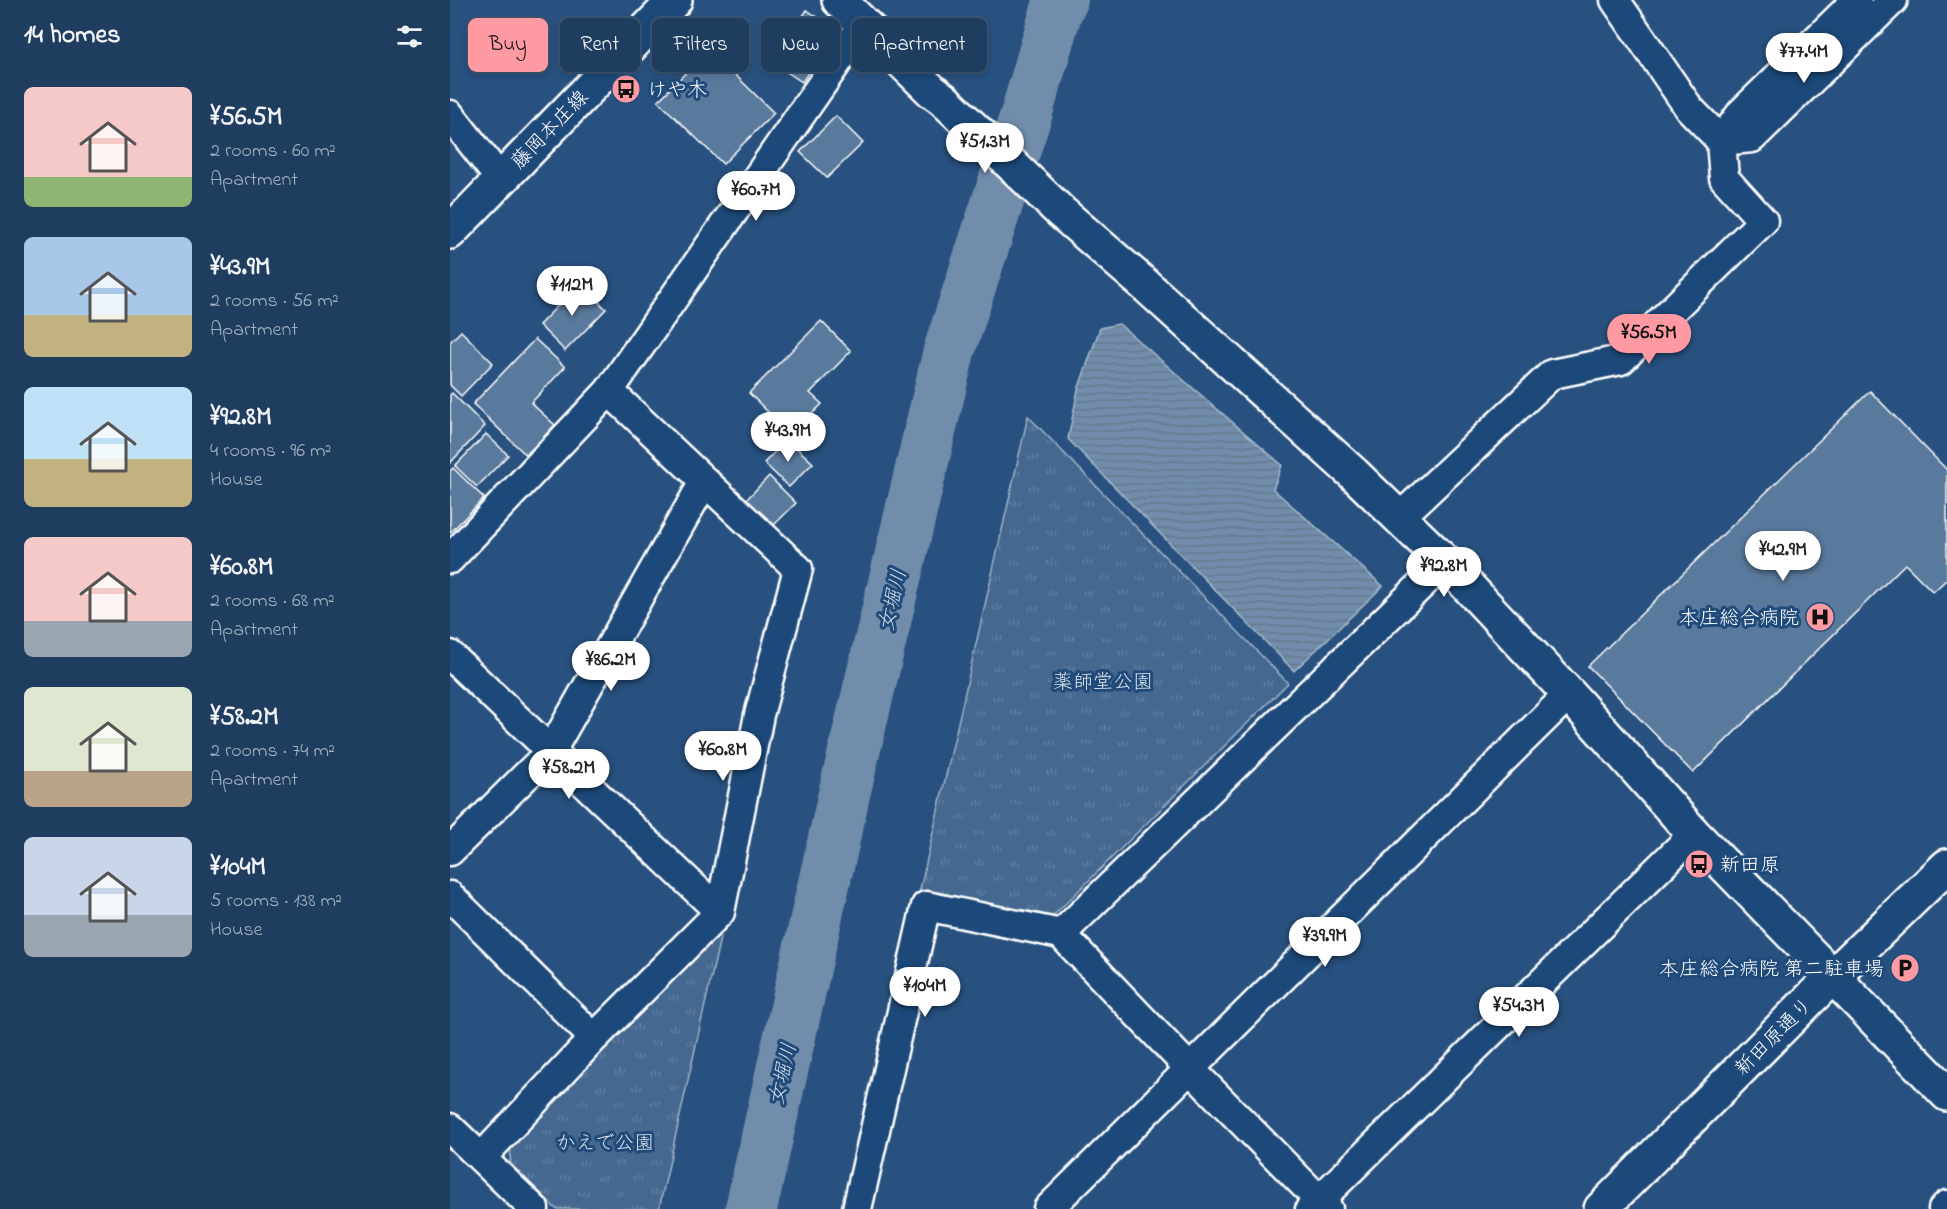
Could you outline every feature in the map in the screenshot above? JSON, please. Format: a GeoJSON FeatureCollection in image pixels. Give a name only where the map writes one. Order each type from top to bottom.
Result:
{"type":"FeatureCollection","features":[{"type":"Feature","properties":{"kind":"street","name":"藤岡本庄線"},"geometry":{"type":"LineString","coordinates":[[450,232],[675,0]]}},
{"type":"Feature","properties":{"kind":"street"},"geometry":{"type":"LineString","coordinates":[[839,0],[857,18]]}},
{"type":"Feature","properties":{"kind":"street"},"geometry":{"type":"LineString","coordinates":[[1400,518],[1552,374],[1621,360],[1763,221],[1724,178],[1721,141],[1689,108],[1615,0]]}},
{"type":"Feature","properties":{"kind":"street"},"geometry":{"type":"LineString","coordinates":[[1721,141],[1742,112],[1857,0]]}},
{"type":"Feature","properties":{"kind":"street"},"geometry":{"type":"LineString","coordinates":[[1721,141],[1752,138],[1893,0]]}},
{"type":"Feature","properties":{"kind":"street"},"geometry":{"type":"LineString","coordinates":[[450,559],[609,391],[852,42]]}},
{"type":"Feature","properties":{"kind":"street"},"geometry":{"type":"LineString","coordinates":[[912,72],[1061,212],[1170,306],[1400,518],[1569,694],[1694,834],[1947,1094]]}},
{"type":"Feature","properties":{"kind":"street"},"geometry":{"type":"LineString","coordinates":[[450,115],[500,179]]}},
{"type":"Feature","properties":{"kind":"street"},"geometry":{"type":"LineString","coordinates":[[481,1158],[594,1038],[720,912],[759,715],[798,569],[609,391]]}},
{"type":"Feature","properties":{"kind":"street"},"geometry":{"type":"LineString","coordinates":[[450,851],[551,751],[704,482]]}},
{"type":"Feature","properties":{"kind":"street"},"geometry":{"type":"LineString","coordinates":[[1061,934],[1444,562]]}},
{"type":"Feature","properties":{"kind":"street"},"geometry":{"type":"LineString","coordinates":[[450,655],[720,912]]}},
{"type":"Feature","properties":{"kind":"street"},"geometry":{"type":"LineString","coordinates":[[1048,1209],[1569,694]]}},
{"type":"Feature","properties":{"kind":"street"},"geometry":{"type":"LineString","coordinates":[[857,1209],[926,906],[1061,934],[1319,1206],[1694,834]]}},
{"type":"Feature","properties":{"kind":"street","name":"新田原通り"},"geometry":{"type":"LineString","coordinates":[[1600,1209],[1833,976],[1947,866]]}},
{"type":"Feature","properties":{"kind":"street"},"geometry":{"type":"LineString","coordinates":[[450,896],[594,1038]]}},
{"type":"Feature","properties":{"kind":"street"},"geometry":{"type":"LineString","coordinates":[[450,1128],[534,1209]]}},
{"type":"Feature","properties":{"kind":"street"},"geometry":{"type":"LineString","coordinates":[[1942,1209],[1947,1205]]}},
{"type":"Feature","properties":{"kind":"green space","name":"薬師堂公園"},"geometry":{"type":"Polygon","coordinates":[[[1028,416],[1288,683],[1048,921],[919,894],[1028,416]]]}},
{"type":"Feature","properties":{"kind":"green space","name":"かえで公園"},"geometry":{"type":"Polygon","coordinates":[[[723,925],[659,1209],[556,1209],[510,1163],[511,1142],[723,925]]]}},
{"type":"Feature","properties":{"kind":"shaded area"},"geometry":{"type":"Polygon","coordinates":[[[1119,324],[1282,465],[1273,489],[1383,586],[1294,671],[1068,439],[1078,390],[1100,328],[1119,324]]]}},
{"type":"Feature","properties":{"kind":"building"},"geometry":{"type":"Polygon","coordinates":[[[807,10],[819,18],[802,18],[807,10]]]}},
{"type":"Feature","properties":{"kind":"building"},"geometry":{"type":"Polygon","coordinates":[[[686,72],[732,72],[774,113],[723,164],[658,101],[686,72]]]}},
{"type":"Feature","properties":{"kind":"building"},"geometry":{"type":"Polygon","coordinates":[[[787,72],[809,72],[802,82],[787,72]]]}},
{"type":"Feature","properties":{"kind":"building"},"geometry":{"type":"Polygon","coordinates":[[[836,116],[863,143],[827,178],[800,152],[836,116]]]}},
{"type":"Feature","properties":{"kind":"building"},"geometry":{"type":"Polygon","coordinates":[[[580,283],[606,309],[565,351],[539,325],[580,283]]]}},
{"type":"Feature","properties":{"kind":"building"},"geometry":{"type":"Polygon","coordinates":[[[821,321],[851,351],[810,393],[822,404],[791,435],[749,393],[821,321]]]}},
{"type":"Feature","properties":{"kind":"building"},"geometry":{"type":"Polygon","coordinates":[[[461,331],[493,363],[461,396],[450,385],[450,342],[461,331]]]}},
{"type":"Feature","properties":{"kind":"building"},"geometry":{"type":"Polygon","coordinates":[[[535,339],[565,367],[531,403],[555,425],[526,455],[473,404],[535,339]]]}},
{"type":"Feature","properties":{"kind":"building"},"geometry":{"type":"Polygon","coordinates":[[[1870,391],[1947,470],[1947,579],[1933,592],[1905,564],[1693,773],[1588,666],[1870,391]]]}},
{"type":"Feature","properties":{"kind":"building"},"geometry":{"type":"Polygon","coordinates":[[[452,393],[485,426],[450,463],[450,395],[452,393]]]}},
{"type":"Feature","properties":{"kind":"building"},"geometry":{"type":"Polygon","coordinates":[[[486,434],[508,455],[477,487],[455,466],[486,434]]]}},
{"type":"Feature","properties":{"kind":"building"},"geometry":{"type":"Polygon","coordinates":[[[787,439],[813,463],[789,487],[764,463],[787,439]]]}},
{"type":"Feature","properties":{"kind":"building"},"geometry":{"type":"Polygon","coordinates":[[[453,468],[484,498],[450,533],[450,471],[453,468]]]}},
{"type":"Feature","properties":{"kind":"building"},"geometry":{"type":"Polygon","coordinates":[[[769,476],[796,503],[771,528],[745,501],[769,476]]]}},
{"type":"Feature","properties":{"kind":"waterway","name":"女堀川"},"geometry":{"type":"LineString","coordinates":[[751,1209],[845,790],[949,351],[1026,115],[1057,9],[1062,0]]}},
{"type":"Feature","properties":{"kind":"place","name":"けや木"},"geometry":{"type":"Point","coordinates":[626,89]}},
{"type":"Feature","properties":{"kind":"place","name":"本庄総合病院"},"geometry":{"type":"Point","coordinates":[1820,617]}},
{"type":"Feature","properties":{"kind":"place","name":"新田原"},"geometry":{"type":"Point","coordinates":[1699,864]}},
{"type":"Feature","properties":{"kind":"place","name":"本庄総合病院 第二駐車場"},"geometry":{"type":"Point","coordinates":[1905,968]}}]}
